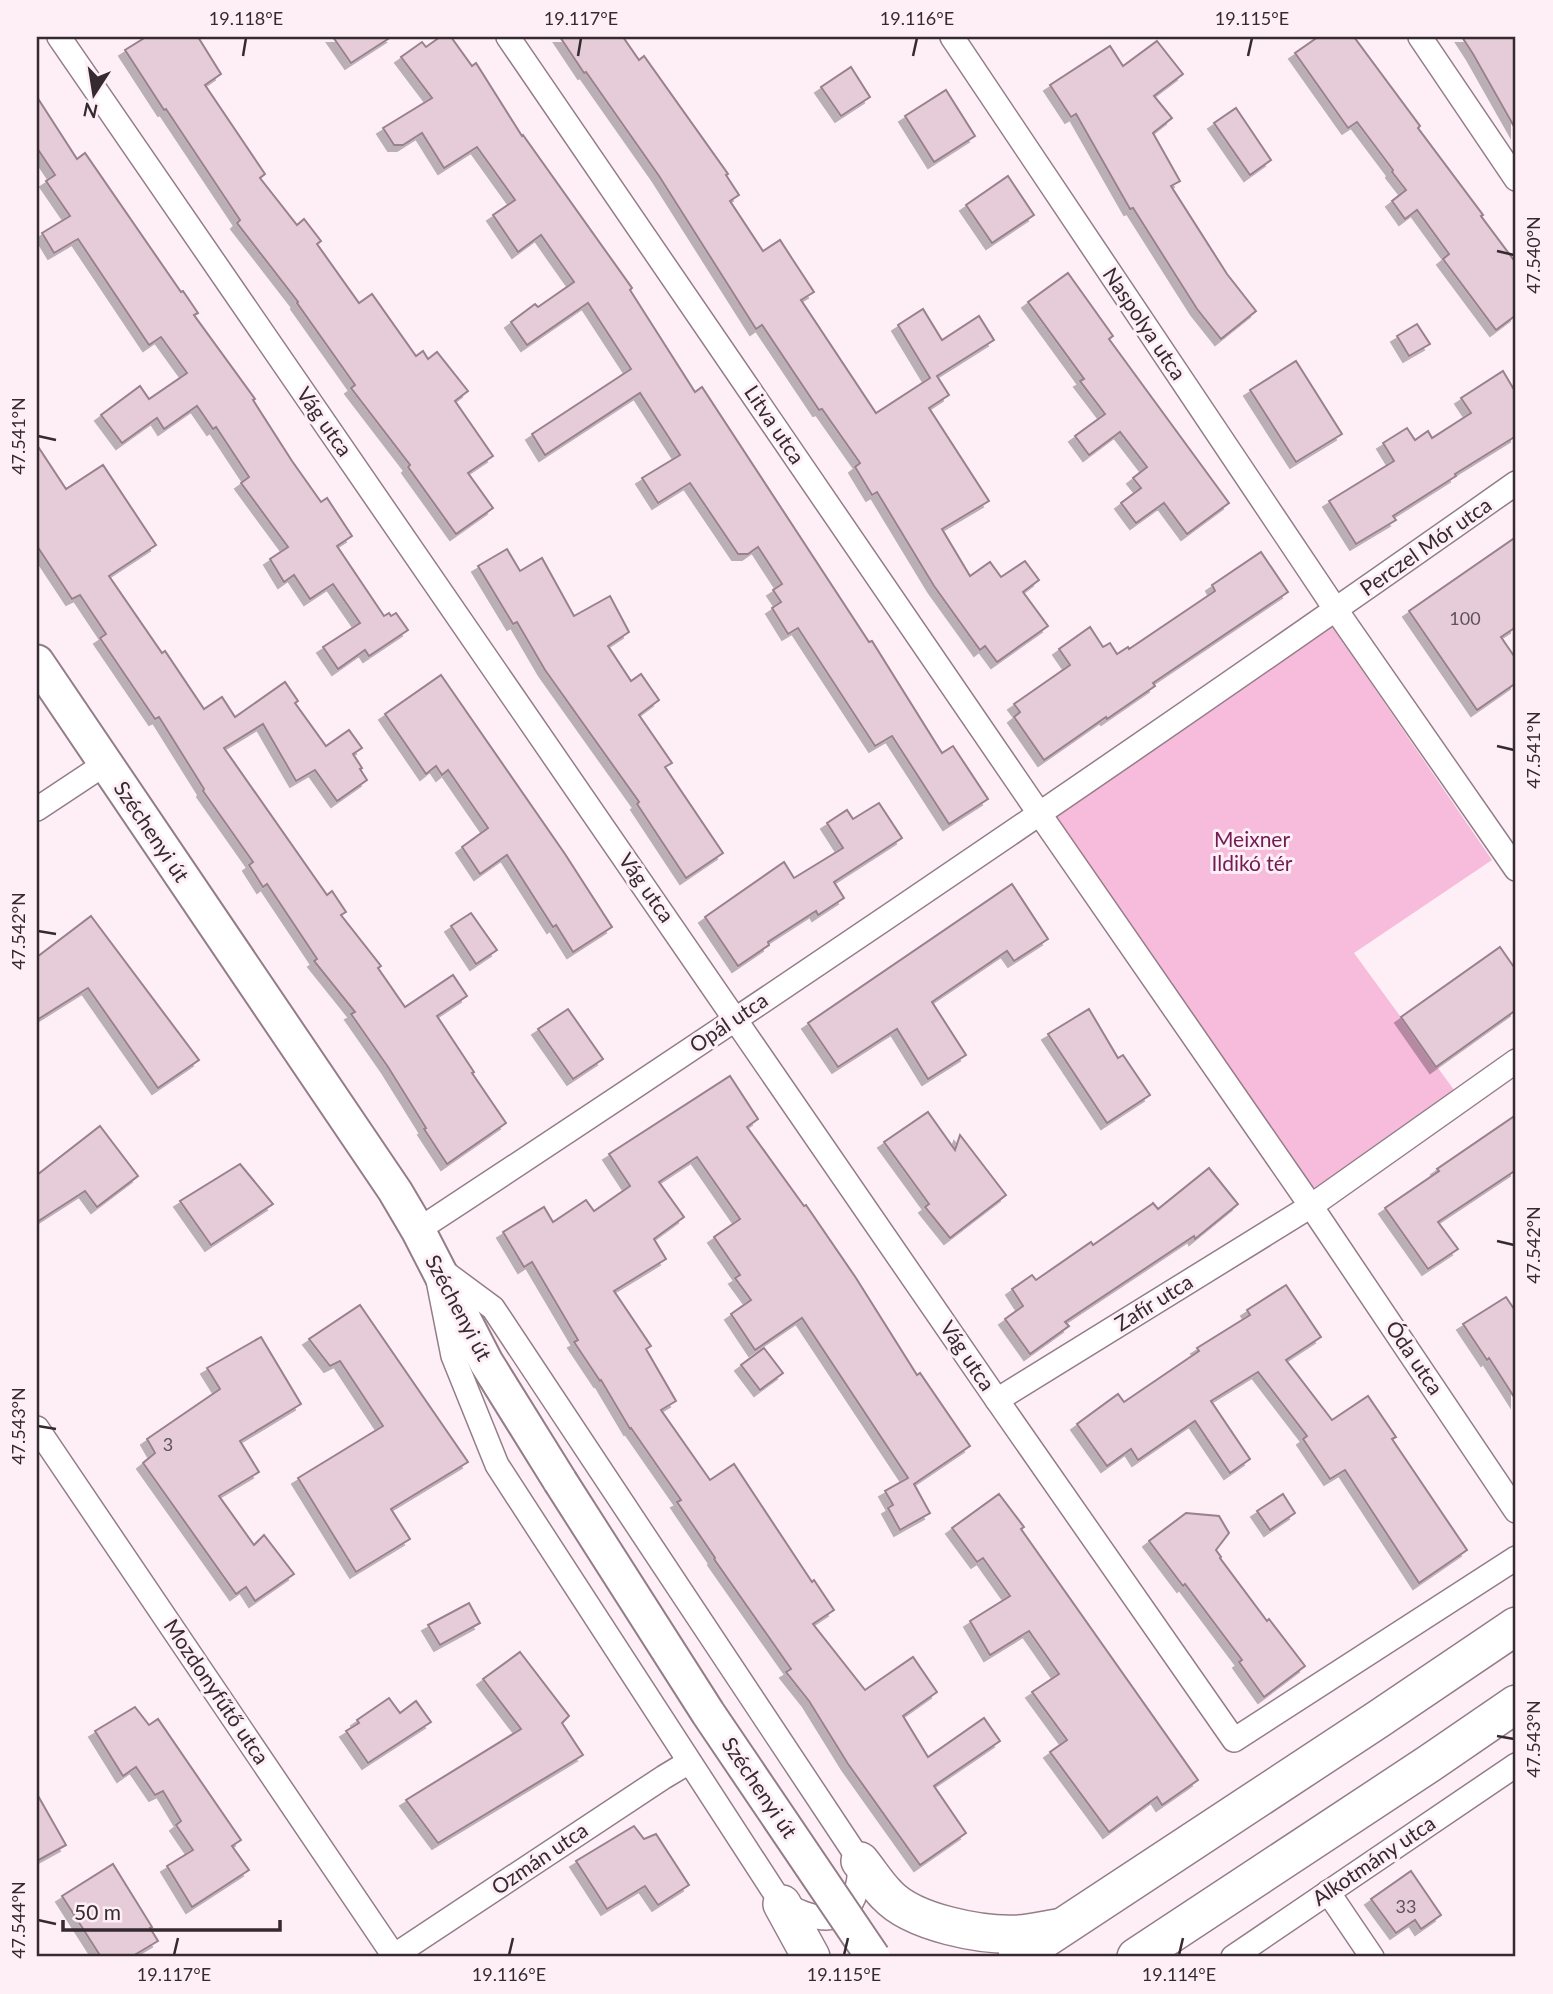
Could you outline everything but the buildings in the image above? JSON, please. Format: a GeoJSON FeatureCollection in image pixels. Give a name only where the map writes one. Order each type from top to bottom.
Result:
{"type":"FeatureCollection","features":[{"type":"Feature","properties":{"kind":"main road"},"geometry":{"type":"LineString","coordinates":[[1017,1957],[1516,1626]]}},
{"type":"Feature","properties":{"kind":"main road"},"geometry":{"type":"LineString","coordinates":[[1136,1957],[1516,1704]]}},
{"type":"Feature","properties":{"kind":"main road"},"geometry":{"type":"LineString","coordinates":[[860,1861],[888,1897],[913,1914],[943,1926],[1017,1934],[1061,1927]]}},
{"type":"Feature","properties":{"kind":"main road"},"geometry":{"type":"LineString","coordinates":[[782,1904],[811,1957]]}},
{"type":"Feature","properties":{"kind":"street","name":"Vág utca"},"geometry":{"type":"LineString","coordinates":[[59,37],[1234,1740],[1516,1558]]}},
{"type":"Feature","properties":{"kind":"street","name":"Litva utca"},"geometry":{"type":"LineString","coordinates":[[508,37],[1039,813]]}},
{"type":"Feature","properties":{"kind":"street","name":"Naspolya utca"},"geometry":{"type":"LineString","coordinates":[[952,37],[1336,610]]}},
{"type":"Feature","properties":{"kind":"street"},"geometry":{"type":"LineString","coordinates":[[1420,37],[1516,179]]}},
{"type":"Feature","properties":{"kind":"street","name":"Perczel Mór utca"},"geometry":{"type":"LineString","coordinates":[[1336,610],[1516,483]]}},
{"type":"Feature","properties":{"kind":"street"},"geometry":{"type":"LineString","coordinates":[[1516,869],[1336,610],[1039,813],[1311,1206],[1516,1061]]}},
{"type":"Feature","properties":{"kind":"street","name":"Széchenyi út"},"geometry":{"type":"LineString","coordinates":[[37,662],[396,1191],[486,1362],[560,1482],[708,1713],[873,1957]]}},
{"type":"Feature","properties":{"kind":"street"},"geometry":{"type":"LineString","coordinates":[[37,809],[105,764]]}},
{"type":"Feature","properties":{"kind":"street","name":"Opál utca"},"geometry":{"type":"LineString","coordinates":[[418,1230],[736,1019],[1039,813]]}},
{"type":"Feature","properties":{"kind":"street","name":"Zafír utca"},"geometry":{"type":"LineString","coordinates":[[997,1400],[1311,1206]]}},
{"type":"Feature","properties":{"kind":"street","name":"Óda utca"},"geometry":{"type":"LineString","coordinates":[[1311,1206],[1516,1511]]}},
{"type":"Feature","properties":{"kind":"street"},"geometry":{"type":"LineString","coordinates":[[435,1265],[493,1308],[860,1861],[860,1880],[856,1894],[840,1914],[827,1918],[782,1904],[497,1465],[453,1356],[435,1265]]}},
{"type":"Feature","properties":{"kind":"street","name":"Mozdonyfűtő utca"},"geometry":{"type":"LineString","coordinates":[[37,1428],[393,1957]]}},
{"type":"Feature","properties":{"kind":"street","name":"Ozmán utca"},"geometry":{"type":"LineString","coordinates":[[393,1957],[689,1762]]}},
{"type":"Feature","properties":{"kind":"street","name":"Alkotmány utca"},"geometry":{"type":"LineString","coordinates":[[1233,1957],[1516,1765]]}},
{"type":"Feature","properties":{"kind":"street"},"geometry":{"type":"LineString","coordinates":[[1328,1892],[1372,1957]]}},
{"type":"Feature","properties":{"kind":"green space","name":"Meixner Ildikó tér"},"geometry":{"type":"Polygon","coordinates":[[[1331,625],[1492,860],[1354,953],[1457,1094],[1315,1190],[1051,816],[1331,625]]]}}]}
